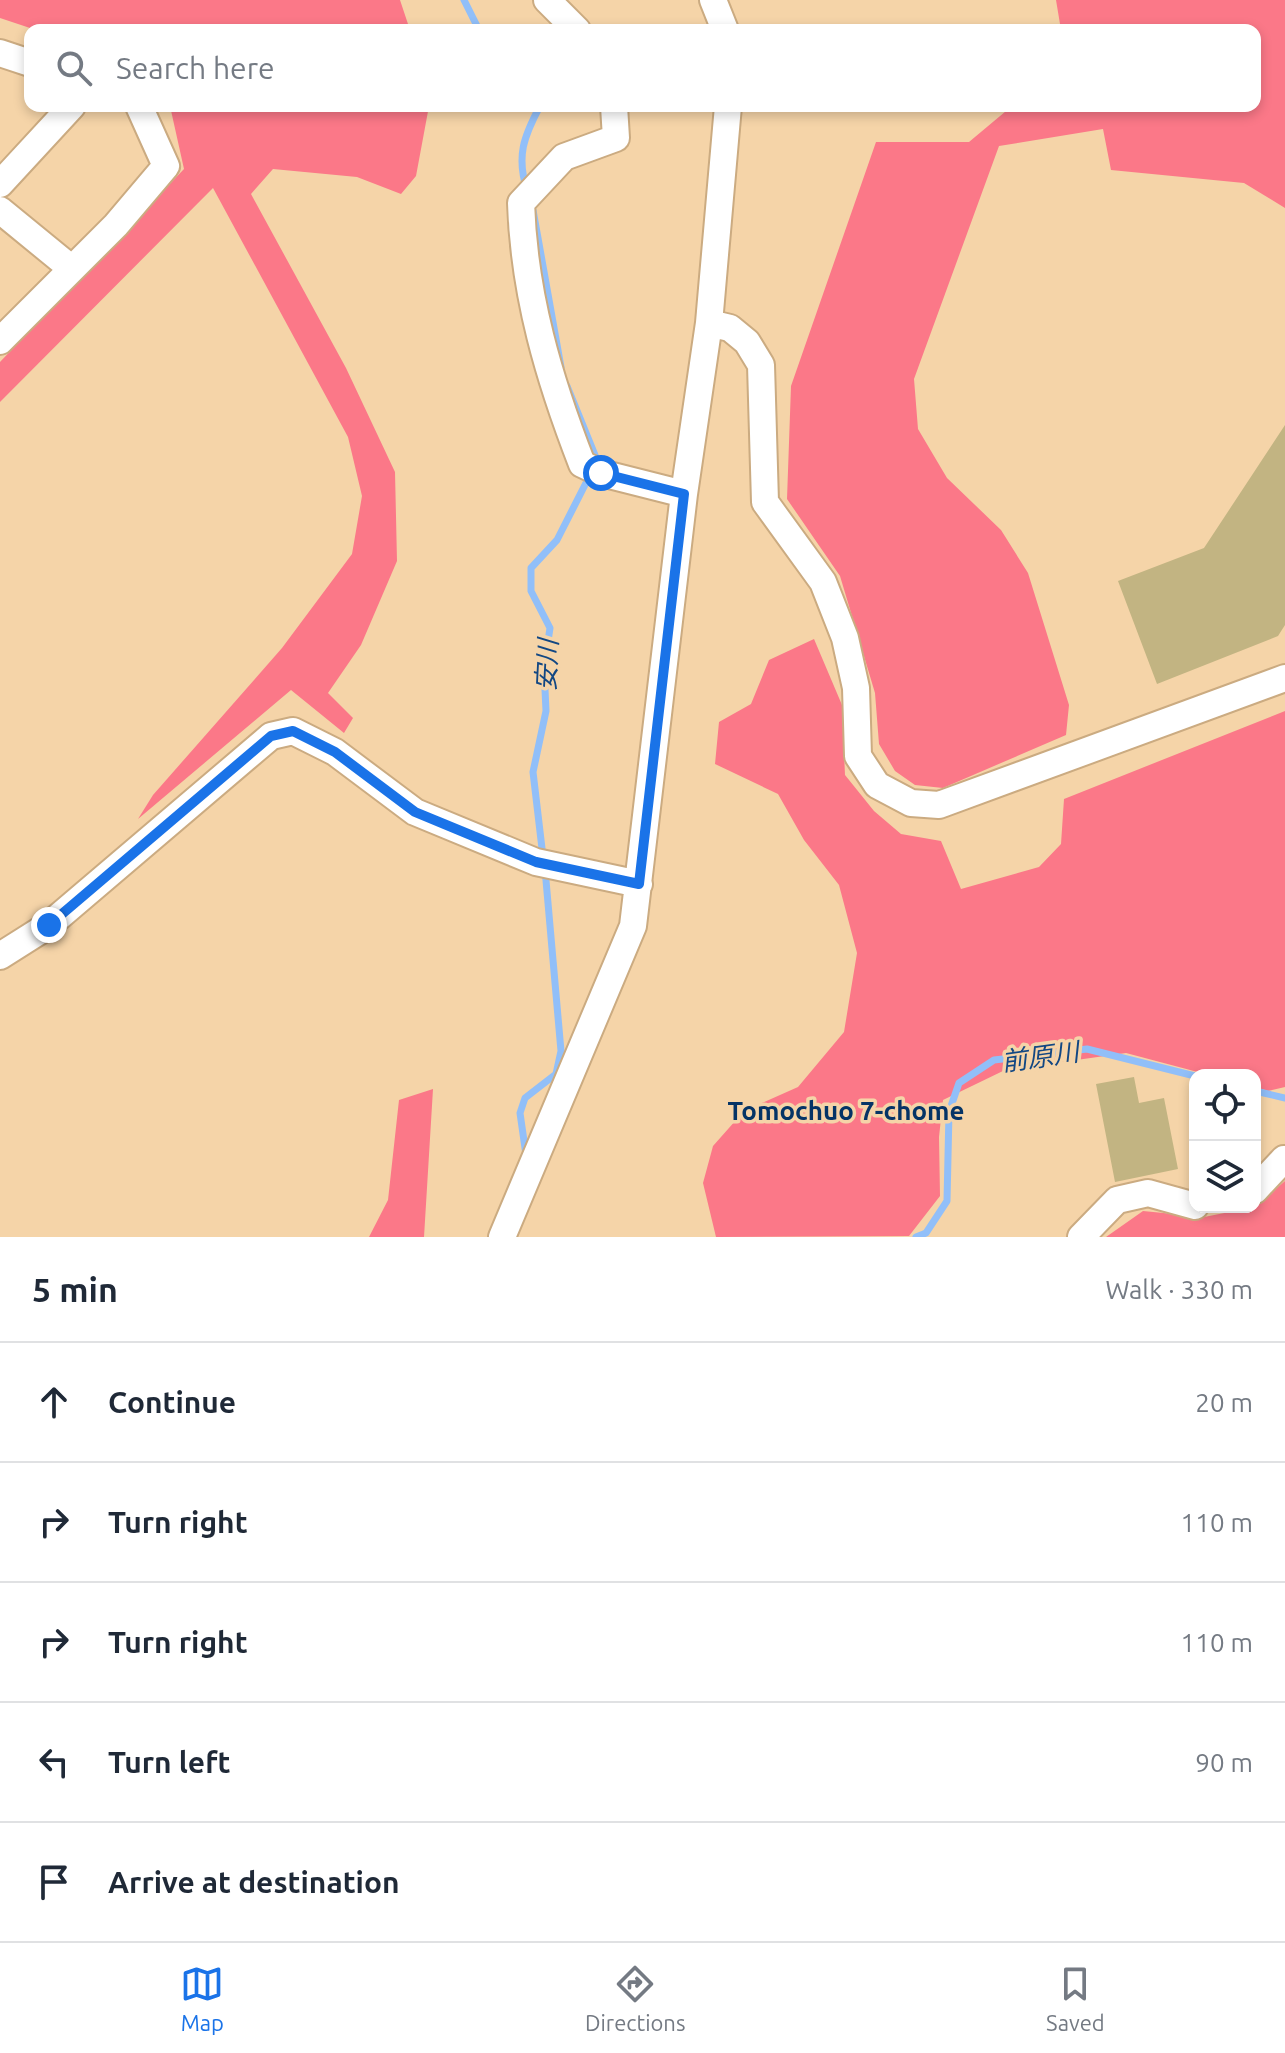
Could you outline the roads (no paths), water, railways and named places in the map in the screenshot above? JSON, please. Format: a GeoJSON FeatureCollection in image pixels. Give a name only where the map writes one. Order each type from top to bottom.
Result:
{"type":"FeatureCollection","features":[{"type":"Feature","properties":{"kind":"street"},"geometry":{"type":"LineString","coordinates":[[547,0],[571,24]]}},
{"type":"Feature","properties":{"kind":"street"},"geometry":{"type":"LineString","coordinates":[[713,0],[723,24]]}},
{"type":"Feature","properties":{"kind":"street"},"geometry":{"type":"LineString","coordinates":[[0,53],[24,61]]}},
{"type":"Feature","properties":{"kind":"street"},"geometry":{"type":"LineString","coordinates":[[0,184],[66,112]]}},
{"type":"Feature","properties":{"kind":"street"},"geometry":{"type":"LineString","coordinates":[[0,341],[72,269],[166,166],[142,112]]}},
{"type":"Feature","properties":{"kind":"street"},"geometry":{"type":"LineString","coordinates":[[614,112],[616,138],[564,157],[527,195],[523,257],[549,379],[592,468],[684,494]]}},
{"type":"Feature","properties":{"kind":"street"},"geometry":{"type":"LineString","coordinates":[[502,1237],[633,926],[684,494],[709,323],[727,112]]}},
{"type":"Feature","properties":{"kind":"street"},"geometry":{"type":"LineString","coordinates":[[0,210],[72,269]]}},
{"type":"Feature","properties":{"kind":"street"},"geometry":{"type":"LineString","coordinates":[[709,323],[730,328],[747,342],[761,365],[765,502],[823,582],[829,596],[845,638],[856,688],[858,756],[877,785],[911,803],[939,805],[1285,678]]}},
{"type":"Feature","properties":{"kind":"street"},"geometry":{"type":"LineString","coordinates":[[0,956],[49,925],[271,736],[293,731],[335,752],[415,812],[545,864],[639,884]]}},
{"type":"Feature","properties":{"kind":"street"},"geometry":{"type":"LineString","coordinates":[[1261,1184],[1284,1159]]}},
{"type":"Feature","properties":{"kind":"street"},"geometry":{"type":"LineString","coordinates":[[1081,1237],[1117,1200],[1148,1193],[1189,1204]]}},
{"type":"Feature","properties":{"kind":"waterway","name":"安川"},"geometry":{"type":"LineString","coordinates":[[464,0],[476,24]]}},
{"type":"Feature","properties":{"kind":"waterway","name":"安川"},"geometry":{"type":"LineString","coordinates":[[527,190],[522,167],[523,146],[537,112]]}},
{"type":"Feature","properties":{"kind":"waterway","name":"安川"},"geometry":{"type":"LineString","coordinates":[[533,210],[561,367]]}},
{"type":"Feature","properties":{"kind":"waterway","name":"安川"},"geometry":{"type":"LineString","coordinates":[[567,386],[597,460],[595,463]]}},
{"type":"Feature","properties":{"kind":"waterway","name":"安川"},"geometry":{"type":"LineString","coordinates":[[543,857],[533,772],[546,711],[544,668],[550,628],[531,591],[531,568],[557,540],[590,475]]}},
{"type":"Feature","properties":{"kind":"waterway","name":"安川"},"geometry":{"type":"LineString","coordinates":[[526,1155],[520,1113],[525,1098],[556,1074],[561,1051],[545,869]]}},
{"type":"Feature","properties":{"kind":"waterway","name":"前原川"},"geometry":{"type":"LineString","coordinates":[[916,1237],[926,1233],[947,1201],[949,1112],[959,1083],[994,1060],[1087,1049],[1189,1074]]}},
{"type":"Feature","properties":{"kind":"waterway","name":"前原川"},"geometry":{"type":"LineString","coordinates":[[1261,1092],[1285,1098]]}},
{"type":"Feature","properties":{"kind":"district","name":"Tomochuo 7-chome"},"geometry":{"type":"Point","coordinates":[846,1111]}}]}
